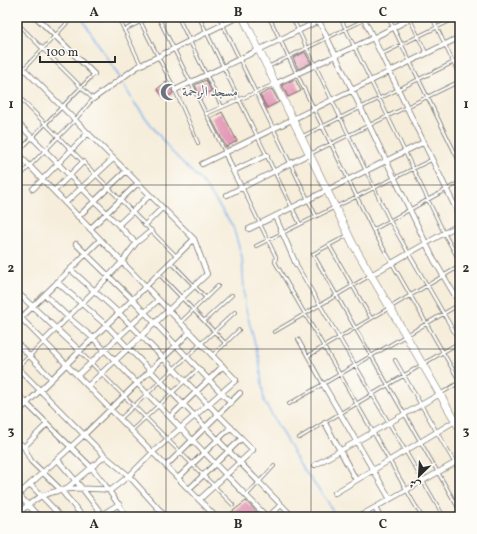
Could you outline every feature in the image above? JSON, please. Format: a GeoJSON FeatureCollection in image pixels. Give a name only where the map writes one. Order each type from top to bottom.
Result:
{"type":"FeatureCollection","features":[{"type":"Feature","properties":{"kind":"street"},"geometry":{"type":"LineString","coordinates":[[36,17],[94,74]]}},
{"type":"Feature","properties":{"kind":"street"},"geometry":{"type":"LineString","coordinates":[[93,99],[120,78],[141,65],[238,17]]}},
{"type":"Feature","properties":{"kind":"street"},"geometry":{"type":"LineString","coordinates":[[243,17],[348,234],[422,364],[440,394],[458,419],[460,429]]}},
{"type":"Feature","properties":{"kind":"street"},"geometry":{"type":"LineString","coordinates":[[175,90],[259,51],[318,19],[327,17]]}},
{"type":"Feature","properties":{"kind":"street"},"geometry":{"type":"LineString","coordinates":[[456,17],[460,26]]}},
{"type":"Feature","properties":{"kind":"street"},"geometry":{"type":"LineString","coordinates":[[364,18],[460,217]]}},
{"type":"Feature","properties":{"kind":"street"},"geometry":{"type":"LineString","coordinates":[[275,84],[336,56],[411,18]]}},
{"type":"Feature","properties":{"kind":"street"},"geometry":{"type":"LineString","coordinates":[[318,19],[410,210],[443,276],[460,304]]}},
{"type":"Feature","properties":{"kind":"street"},"geometry":{"type":"LineString","coordinates":[[202,164],[460,37]]}},
{"type":"Feature","properties":{"kind":"street"},"geometry":{"type":"LineString","coordinates":[[17,62],[194,239],[207,274],[88,386]]}},
{"type":"Feature","properties":{"kind":"street"},"geometry":{"type":"LineString","coordinates":[[17,122],[136,243]]}},
{"type":"Feature","properties":{"kind":"street"},"geometry":{"type":"LineString","coordinates":[[33,189],[88,133]]}},
{"type":"Feature","properties":{"kind":"street"},"geometry":{"type":"LineString","coordinates":[[249,229],[424,142]]}},
{"type":"Feature","properties":{"kind":"street"},"geometry":{"type":"LineString","coordinates":[[225,152],[242,189]]}},
{"type":"Feature","properties":{"kind":"street"},"geometry":{"type":"LineString","coordinates":[[17,153],[236,380],[153,452],[129,476],[111,490],[82,487],[67,488],[42,496],[17,514]]}},
{"type":"Feature","properties":{"kind":"street"},"geometry":{"type":"LineString","coordinates":[[227,195],[242,189],[309,154]]}},
{"type":"Feature","properties":{"kind":"street"},"geometry":{"type":"LineString","coordinates":[[233,171],[267,155]]}},
{"type":"Feature","properties":{"kind":"street"},"geometry":{"type":"LineString","coordinates":[[65,203],[114,159]]}},
{"type":"Feature","properties":{"kind":"street"},"geometry":{"type":"LineString","coordinates":[[54,192],[83,162]]}},
{"type":"Feature","properties":{"kind":"street"},"geometry":{"type":"LineString","coordinates":[[78,217],[126,171]]}},
{"type":"Feature","properties":{"kind":"street"},"geometry":{"type":"LineString","coordinates":[[90,230],[138,183]]}},
{"type":"Feature","properties":{"kind":"street"},"geometry":{"type":"LineString","coordinates":[[118,225],[150,195]]}},
{"type":"Feature","properties":{"kind":"street"},"geometry":{"type":"LineString","coordinates":[[145,225],[162,208]]}},
{"type":"Feature","properties":{"kind":"street"},"geometry":{"type":"LineString","coordinates":[[275,216],[296,264]]}},
{"type":"Feature","properties":{"kind":"street"},"geometry":{"type":"LineString","coordinates":[[371,275],[460,224]]}},
{"type":"Feature","properties":{"kind":"street"},"geometry":{"type":"LineString","coordinates":[[44,341],[109,276],[136,243],[151,231]]}},
{"type":"Feature","properties":{"kind":"street"},"geometry":{"type":"LineString","coordinates":[[17,413],[194,239]]}},
{"type":"Feature","properties":{"kind":"street"},"geometry":{"type":"LineString","coordinates":[[17,322],[100,240]]}},
{"type":"Feature","properties":{"kind":"street"},"geometry":{"type":"LineString","coordinates":[[76,244],[145,312],[232,403]]}},
{"type":"Feature","properties":{"kind":"street"},"geometry":{"type":"LineString","coordinates":[[70,269],[119,313],[253,450],[199,500]]}},
{"type":"Feature","properties":{"kind":"street"},"geometry":{"type":"LineString","coordinates":[[57,282],[106,325],[293,517]]}},
{"type":"Feature","properties":{"kind":"street"},"geometry":{"type":"LineString","coordinates":[[17,292],[80,351]]}},
{"type":"Feature","properties":{"kind":"street"},"geometry":{"type":"LineString","coordinates":[[45,295],[93,338],[268,517],[281,505]]}},
{"type":"Feature","properties":{"kind":"street"},"geometry":{"type":"LineString","coordinates":[[78,375],[158,300]]}},
{"type":"Feature","properties":{"kind":"street"},"geometry":{"type":"LineString","coordinates":[[17,314],[216,517]]}},
{"type":"Feature","properties":{"kind":"street"},"geometry":{"type":"LineString","coordinates":[[39,517],[18,495],[84,435],[110,408],[190,332]]}},
{"type":"Feature","properties":{"kind":"street"},"geometry":{"type":"LineString","coordinates":[[17,343],[52,379]]}},
{"type":"Feature","properties":{"kind":"street"},"geometry":{"type":"LineString","coordinates":[[170,417],[223,366]]}},
{"type":"Feature","properties":{"kind":"street"},"geometry":{"type":"LineString","coordinates":[[17,367],[105,456],[129,476],[166,517]]}},
{"type":"Feature","properties":{"kind":"street"},"geometry":{"type":"LineString","coordinates":[[323,384],[339,414],[390,499]]}},
{"type":"Feature","properties":{"kind":"street"},"geometry":{"type":"LineString","coordinates":[[166,466],[232,403],[240,393]]}},
{"type":"Feature","properties":{"kind":"street"},"geometry":{"type":"LineString","coordinates":[[17,394],[91,468],[108,489],[127,517]]}},
{"type":"Feature","properties":{"kind":"street"},"geometry":{"type":"LineString","coordinates":[[315,465],[440,394]]}},
{"type":"Feature","properties":{"kind":"street"},"geometry":{"type":"LineString","coordinates":[[335,493],[458,419]]}},
{"type":"Feature","properties":{"kind":"street"},"geometry":{"type":"LineString","coordinates":[[325,423],[356,480]]}},
{"type":"Feature","properties":{"kind":"street"},"geometry":{"type":"LineString","coordinates":[[24,448],[47,424]]}},
{"type":"Feature","properties":{"kind":"street"},"geometry":{"type":"LineString","coordinates":[[178,478],[230,427]]}},
{"type":"Feature","properties":{"kind":"street"},"geometry":{"type":"LineString","coordinates":[[189,489],[241,439]]}},
{"type":"Feature","properties":{"kind":"street"},"geometry":{"type":"LineString","coordinates":[[17,440],[32,461],[83,517]]}},
{"type":"Feature","properties":{"kind":"street"},"geometry":{"type":"LineString","coordinates":[[67,488],[105,456]]}},
{"type":"Feature","properties":{"kind":"street"},"geometry":{"type":"LineString","coordinates":[[57,459],[75,481],[82,487],[102,516],[119,504]]}},
{"type":"Feature","properties":{"kind":"street"},"geometry":{"type":"LineString","coordinates":[[358,517],[460,460]]}},
{"type":"Feature","properties":{"kind":"street"},"geometry":{"type":"LineString","coordinates":[[30,484],[60,517]]}},
{"type":"Feature","properties":{"kind":"street"},"geometry":{"type":"LineString","coordinates":[[375,508],[380,517]]}},
{"type":"Feature","properties":{"kind":"lane"},"geometry":{"type":"LineString","coordinates":[[100,21],[108,17]]}},
{"type":"Feature","properties":{"kind":"lane"},"geometry":{"type":"LineString","coordinates":[[118,17],[141,65]]}},
{"type":"Feature","properties":{"kind":"lane"},"geometry":{"type":"LineString","coordinates":[[138,17],[175,90],[198,143]]}},
{"type":"Feature","properties":{"kind":"lane"},"geometry":{"type":"LineString","coordinates":[[124,30],[150,17]]}},
{"type":"Feature","properties":{"kind":"lane"},"geometry":{"type":"LineString","coordinates":[[158,17],[225,152]]}},
{"type":"Feature","properties":{"kind":"lane"},"geometry":{"type":"LineString","coordinates":[[178,17],[222,107]]}},
{"type":"Feature","properties":{"kind":"lane"},"geometry":{"type":"LineString","coordinates":[[200,17],[300,224]]}},
{"type":"Feature","properties":{"kind":"lane"},"geometry":{"type":"LineString","coordinates":[[219,17],[316,216]]}},
{"type":"Feature","properties":{"kind":"lane"},"geometry":{"type":"LineString","coordinates":[[269,17],[373,230],[460,382],[440,394]]}},
{"type":"Feature","properties":{"kind":"lane"},"geometry":{"type":"LineString","coordinates":[[292,17],[390,220],[460,342],[299,438]]}},
{"type":"Feature","properties":{"kind":"lane"},"geometry":{"type":"LineString","coordinates":[[340,17],[444,233],[460,262]]}},
{"type":"Feature","properties":{"kind":"lane"},"geometry":{"type":"LineString","coordinates":[[267,68],[346,29],[364,18],[370,17]]}},
{"type":"Feature","properties":{"kind":"lane"},"geometry":{"type":"LineString","coordinates":[[388,17],[460,164]]}},
{"type":"Feature","properties":{"kind":"lane"},"geometry":{"type":"LineString","coordinates":[[432,17],[460,77]]}},
{"type":"Feature","properties":{"kind":"lane"},"geometry":{"type":"LineString","coordinates":[[381,54],[456,17]]}},
{"type":"Feature","properties":{"kind":"lane"},"geometry":{"type":"LineString","coordinates":[[411,18],[426,53]]}},
{"type":"Feature","properties":{"kind":"lane"},"geometry":{"type":"LineString","coordinates":[[17,22],[93,99],[75,120],[17,179]]}},
{"type":"Feature","properties":{"kind":"lane"},"geometry":{"type":"LineString","coordinates":[[17,76],[68,22]]}},
{"type":"Feature","properties":{"kind":"lane"},"geometry":{"type":"LineString","coordinates":[[301,137],[460,59]]}},
{"type":"Feature","properties":{"kind":"lane"},"geometry":{"type":"LineString","coordinates":[[17,153],[94,74]]}},
{"type":"Feature","properties":{"kind":"lane"},"geometry":{"type":"LineString","coordinates":[[309,154],[460,81]]}},
{"type":"Feature","properties":{"kind":"lane"},"geometry":{"type":"LineString","coordinates":[[206,114],[275,84]]}},
{"type":"Feature","properties":{"kind":"lane"},"geometry":{"type":"LineString","coordinates":[[17,95],[176,256]]}},
{"type":"Feature","properties":{"kind":"lane"},"geometry":{"type":"LineString","coordinates":[[256,246],[432,159]]}},
{"type":"Feature","properties":{"kind":"lane"},"geometry":{"type":"LineString","coordinates":[[373,230],[460,182]]}},
{"type":"Feature","properties":{"kind":"lane"},"geometry":{"type":"LineString","coordinates":[[242,189],[276,257],[275,262],[422,517]]}},
{"type":"Feature","properties":{"kind":"lane"},"geometry":{"type":"LineString","coordinates":[[348,234],[314,254],[460,511]]}},
{"type":"Feature","properties":{"kind":"lane"},"geometry":{"type":"LineString","coordinates":[[329,245],[371,318]]}},
{"type":"Feature","properties":{"kind":"lane"},"geometry":{"type":"LineString","coordinates":[[171,262],[206,298]]}},
{"type":"Feature","properties":{"kind":"lane"},"geometry":{"type":"LineString","coordinates":[[296,264],[444,517]]}},
{"type":"Feature","properties":{"kind":"lane"},"geometry":{"type":"LineString","coordinates":[[308,356],[460,266]]}},
{"type":"Feature","properties":{"kind":"lane"},"geometry":{"type":"LineString","coordinates":[[158,274],[226,344]]}},
{"type":"Feature","properties":{"kind":"lane"},"geometry":{"type":"LineString","coordinates":[[274,332],[371,275]]}},
{"type":"Feature","properties":{"kind":"lane"},"geometry":{"type":"LineString","coordinates":[[180,322],[218,286]]}},
{"type":"Feature","properties":{"kind":"lane"},"geometry":{"type":"LineString","coordinates":[[204,321],[232,296]]}},
{"type":"Feature","properties":{"kind":"lane"},"geometry":{"type":"LineString","coordinates":[[289,404],[460,304]]}},
{"type":"Feature","properties":{"kind":"lane"},"geometry":{"type":"LineString","coordinates":[[120,419],[235,312]]}},
{"type":"Feature","properties":{"kind":"lane"},"geometry":{"type":"LineString","coordinates":[[213,356],[239,330]]}},
{"type":"Feature","properties":{"kind":"lane"},"geometry":{"type":"LineString","coordinates":[[298,339],[323,384]]}},
{"type":"Feature","properties":{"kind":"lane"},"geometry":{"type":"LineString","coordinates":[[17,367],[44,341]]}},
{"type":"Feature","properties":{"kind":"lane"},"geometry":{"type":"LineString","coordinates":[[80,351],[233,505]]}},
{"type":"Feature","properties":{"kind":"lane"},"geometry":{"type":"LineString","coordinates":[[395,360],[460,472]]}},
{"type":"Feature","properties":{"kind":"lane"},"geometry":{"type":"LineString","coordinates":[[132,430],[199,368]]}},
{"type":"Feature","properties":{"kind":"lane"},"geometry":{"type":"LineString","coordinates":[[246,496],[274,466]]}},
{"type":"Feature","properties":{"kind":"building"},"geometry":{"type":"Polygon","coordinates":[[[305,52],[311,63],[298,69],[293,58],[305,52]]]}},
{"type":"Feature","properties":{"kind":"building"},"geometry":{"type":"Polygon","coordinates":[[[295,79],[301,91],[288,97],[282,85],[295,79]]]}},
{"type":"Feature","properties":{"kind":"building"},"geometry":{"type":"Polygon","coordinates":[[[206,80],[211,91],[200,96],[195,85],[206,80]]]}},
{"type":"Feature","properties":{"kind":"building"},"geometry":{"type":"Polygon","coordinates":[[[166,82],[173,93],[165,99],[157,89],[166,82]]]}},
{"type":"Feature","properties":{"kind":"building"},"geometry":{"type":"Polygon","coordinates":[[[272,89],[279,102],[267,108],[260,95],[272,89]]]}},
{"type":"Feature","properties":{"kind":"building"},"geometry":{"type":"Polygon","coordinates":[[[222,112],[237,141],[226,147],[211,118],[222,112]]]}},
{"type":"Feature","properties":{"kind":"building"},"geometry":{"type":"Polygon","coordinates":[[[246,501],[261,517],[231,517],[229,514],[246,501]]]}},
{"type":"Feature","properties":{"kind":"waterway"},"geometry":{"type":"LineString","coordinates":[[81,17],[133,101],[171,151],[203,183],[233,227],[242,257],[245,306],[259,359],[264,401],[300,465],[328,502],[335,517]]}},
{"type":"Feature","properties":{"kind":"place","name":"مسجد الرحمة"},"geometry":{"type":"Point","coordinates":[169,92]}}]}
